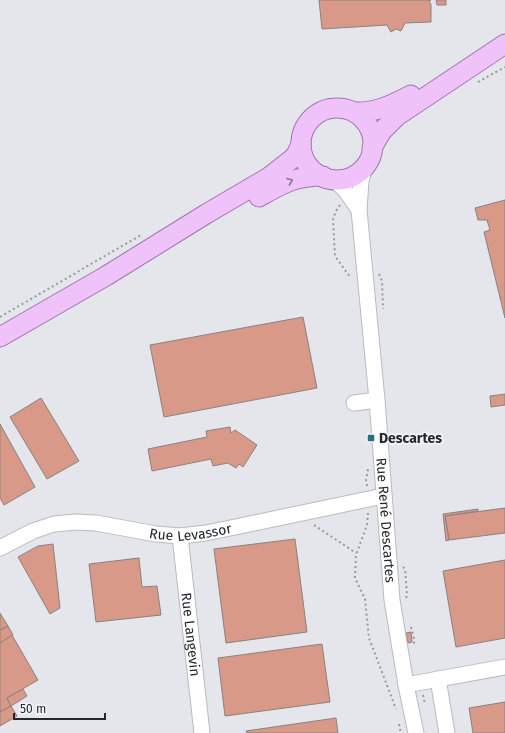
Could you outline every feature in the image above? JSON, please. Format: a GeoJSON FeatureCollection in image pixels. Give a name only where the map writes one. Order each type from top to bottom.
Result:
{"type":"FeatureCollection","features":[{"type":"Feature","properties":{"kind":"main road"},"geometry":{"type":"LineString","coordinates":[[0,337],[106,276],[269,177],[296,155],[307,125],[318,113],[328,109],[338,108],[354,112],[374,111],[391,105],[505,44]]}},
{"type":"Feature","properties":{"kind":"main road"},"geometry":{"type":"LineString","coordinates":[[372,148],[382,131],[397,116],[505,44]]}},
{"type":"Feature","properties":{"kind":"main road"},"geometry":{"type":"LineString","coordinates":[[106,276],[212,223],[280,185],[304,177],[342,179],[351,176],[364,166],[370,158],[372,148],[372,138],[368,126],[354,112]]}},
{"type":"Feature","properties":{"kind":"main road"},"geometry":{"type":"LineString","coordinates":[[301,144],[307,163],[316,173],[328,178]]}},
{"type":"Feature","properties":{"kind":"street","name":"Rue René Descartes"},"geometry":{"type":"LineString","coordinates":[[364,166],[361,181],[359,210],[377,400],[392,600],[406,685],[416,733]]}},
{"type":"Feature","properties":{"kind":"street","name":"Rue René Descartes"},"geometry":{"type":"LineString","coordinates":[[328,178],[345,190],[359,210]]}},
{"type":"Feature","properties":{"kind":"street"},"geometry":{"type":"LineString","coordinates":[[354,403],[377,400]]}},
{"type":"Feature","properties":{"kind":"street","name":"Rue Levassor"},"geometry":{"type":"LineString","coordinates":[[0,548],[33,531],[54,524],[76,522],[96,523],[156,534],[180,536],[220,530],[323,510],[383,496]]}},
{"type":"Feature","properties":{"kind":"street","name":"Rue Langevin"},"geometry":{"type":"LineString","coordinates":[[180,536],[202,733]]}},
{"type":"Feature","properties":{"kind":"street"},"geometry":{"type":"LineString","coordinates":[[406,685],[505,667]]}},
{"type":"Feature","properties":{"kind":"street"},"geometry":{"type":"LineString","coordinates":[[438,679],[447,733]]}},
{"type":"Feature","properties":{"kind":"path"},"geometry":{"type":"LineString","coordinates":[[342,201],[333,220],[335,256],[350,278]]}},
{"type":"Feature","properties":{"kind":"path"},"geometry":{"type":"LineString","coordinates":[[368,512],[367,525],[357,554],[356,578],[365,599],[369,638],[397,710]]}},
{"type":"Feature","properties":{"kind":"path"},"geometry":{"type":"LineString","coordinates":[[298,514],[357,554]]}},
{"type":"Feature","properties":{"kind":"path"},"geometry":{"type":"LineString","coordinates":[[398,718],[401,733]]}},
{"type":"Feature","properties":{"kind":"building"},"geometry":{"type":"Polygon","coordinates":[[[319,0],[431,0],[429,1],[431,4],[431,22],[405,23],[401,31],[396,29],[391,32],[387,25],[322,29],[319,0]]]}},
{"type":"Feature","properties":{"kind":"building"},"geometry":{"type":"Polygon","coordinates":[[[436,0],[446,0],[446,5],[437,5],[436,0]]]}},
{"type":"Feature","properties":{"kind":"building"},"geometry":{"type":"Polygon","coordinates":[[[505,200],[505,318],[484,232],[490,230],[487,220],[478,220],[475,208],[505,200]]]}},
{"type":"Feature","properties":{"kind":"building"},"geometry":{"type":"Polygon","coordinates":[[[303,317],[317,388],[164,417],[150,345],[303,317]]]}},
{"type":"Feature","properties":{"kind":"building"},"geometry":{"type":"Polygon","coordinates":[[[505,394],[505,405],[491,407],[490,396],[505,394]]]}},
{"type":"Feature","properties":{"kind":"building"},"geometry":{"type":"Polygon","coordinates":[[[41,398],[79,461],[47,479],[10,417],[41,398]]]}},
{"type":"Feature","properties":{"kind":"building"},"geometry":{"type":"Polygon","coordinates":[[[0,424],[35,487],[4,505],[0,498],[0,424]]]}},
{"type":"Feature","properties":{"kind":"building"},"geometry":{"type":"Polygon","coordinates":[[[230,427],[231,433],[235,430],[257,445],[243,467],[239,464],[236,468],[228,463],[213,466],[211,459],[152,471],[148,449],[207,437],[206,431],[230,427]]]}},
{"type":"Feature","properties":{"kind":"building"},"geometry":{"type":"Polygon","coordinates":[[[505,508],[505,533],[449,540],[445,516],[505,508]]]}},
{"type":"Feature","properties":{"kind":"building"},"geometry":{"type":"Polygon","coordinates":[[[478,509],[478,511],[445,516],[449,540],[446,541],[443,514],[478,509]]]}},
{"type":"Feature","properties":{"kind":"building"},"geometry":{"type":"Polygon","coordinates":[[[295,539],[307,632],[226,643],[214,549],[295,539]]]}},
{"type":"Feature","properties":{"kind":"building"},"geometry":{"type":"Polygon","coordinates":[[[53,544],[60,608],[50,614],[18,557],[38,546],[53,544]]]}},
{"type":"Feature","properties":{"kind":"building"},"geometry":{"type":"Polygon","coordinates":[[[139,558],[142,587],[157,586],[161,615],[96,622],[89,564],[139,558]]]}},
{"type":"Feature","properties":{"kind":"building"},"geometry":{"type":"Polygon","coordinates":[[[505,560],[505,638],[456,647],[443,571],[505,560]]]}},
{"type":"Feature","properties":{"kind":"building"},"geometry":{"type":"Polygon","coordinates":[[[0,613],[8,626],[0,630],[0,613]]]}},
{"type":"Feature","properties":{"kind":"building"},"geometry":{"type":"Polygon","coordinates":[[[8,626],[13,635],[0,643],[0,630],[8,626]]]}},
{"type":"Feature","properties":{"kind":"building"},"geometry":{"type":"Polygon","coordinates":[[[411,632],[412,642],[408,643],[406,633],[411,632]]]}},
{"type":"Feature","properties":{"kind":"building"},"geometry":{"type":"Polygon","coordinates":[[[12,635],[38,680],[7,698],[11,706],[0,712],[0,643],[12,635]]]}},
{"type":"Feature","properties":{"kind":"building"},"geometry":{"type":"Polygon","coordinates":[[[322,644],[330,702],[225,716],[218,658],[322,644]]]}},
{"type":"Feature","properties":{"kind":"building"},"geometry":{"type":"Polygon","coordinates":[[[23,689],[27,696],[11,706],[7,698],[23,689]]]}},
{"type":"Feature","properties":{"kind":"building"},"geometry":{"type":"Polygon","coordinates":[[[505,702],[505,733],[473,733],[469,708],[505,702]]]}},
{"type":"Feature","properties":{"kind":"building"},"geometry":{"type":"Polygon","coordinates":[[[11,706],[17,716],[0,726],[0,712],[11,706]]]}},
{"type":"Feature","properties":{"kind":"building"},"geometry":{"type":"Polygon","coordinates":[[[336,718],[338,733],[247,733],[246,731],[336,718]]]}},
{"type":"Feature","properties":{"kind":"place","name":"Descartes"},"geometry":{"type":"Point","coordinates":[371,438]}}]}
